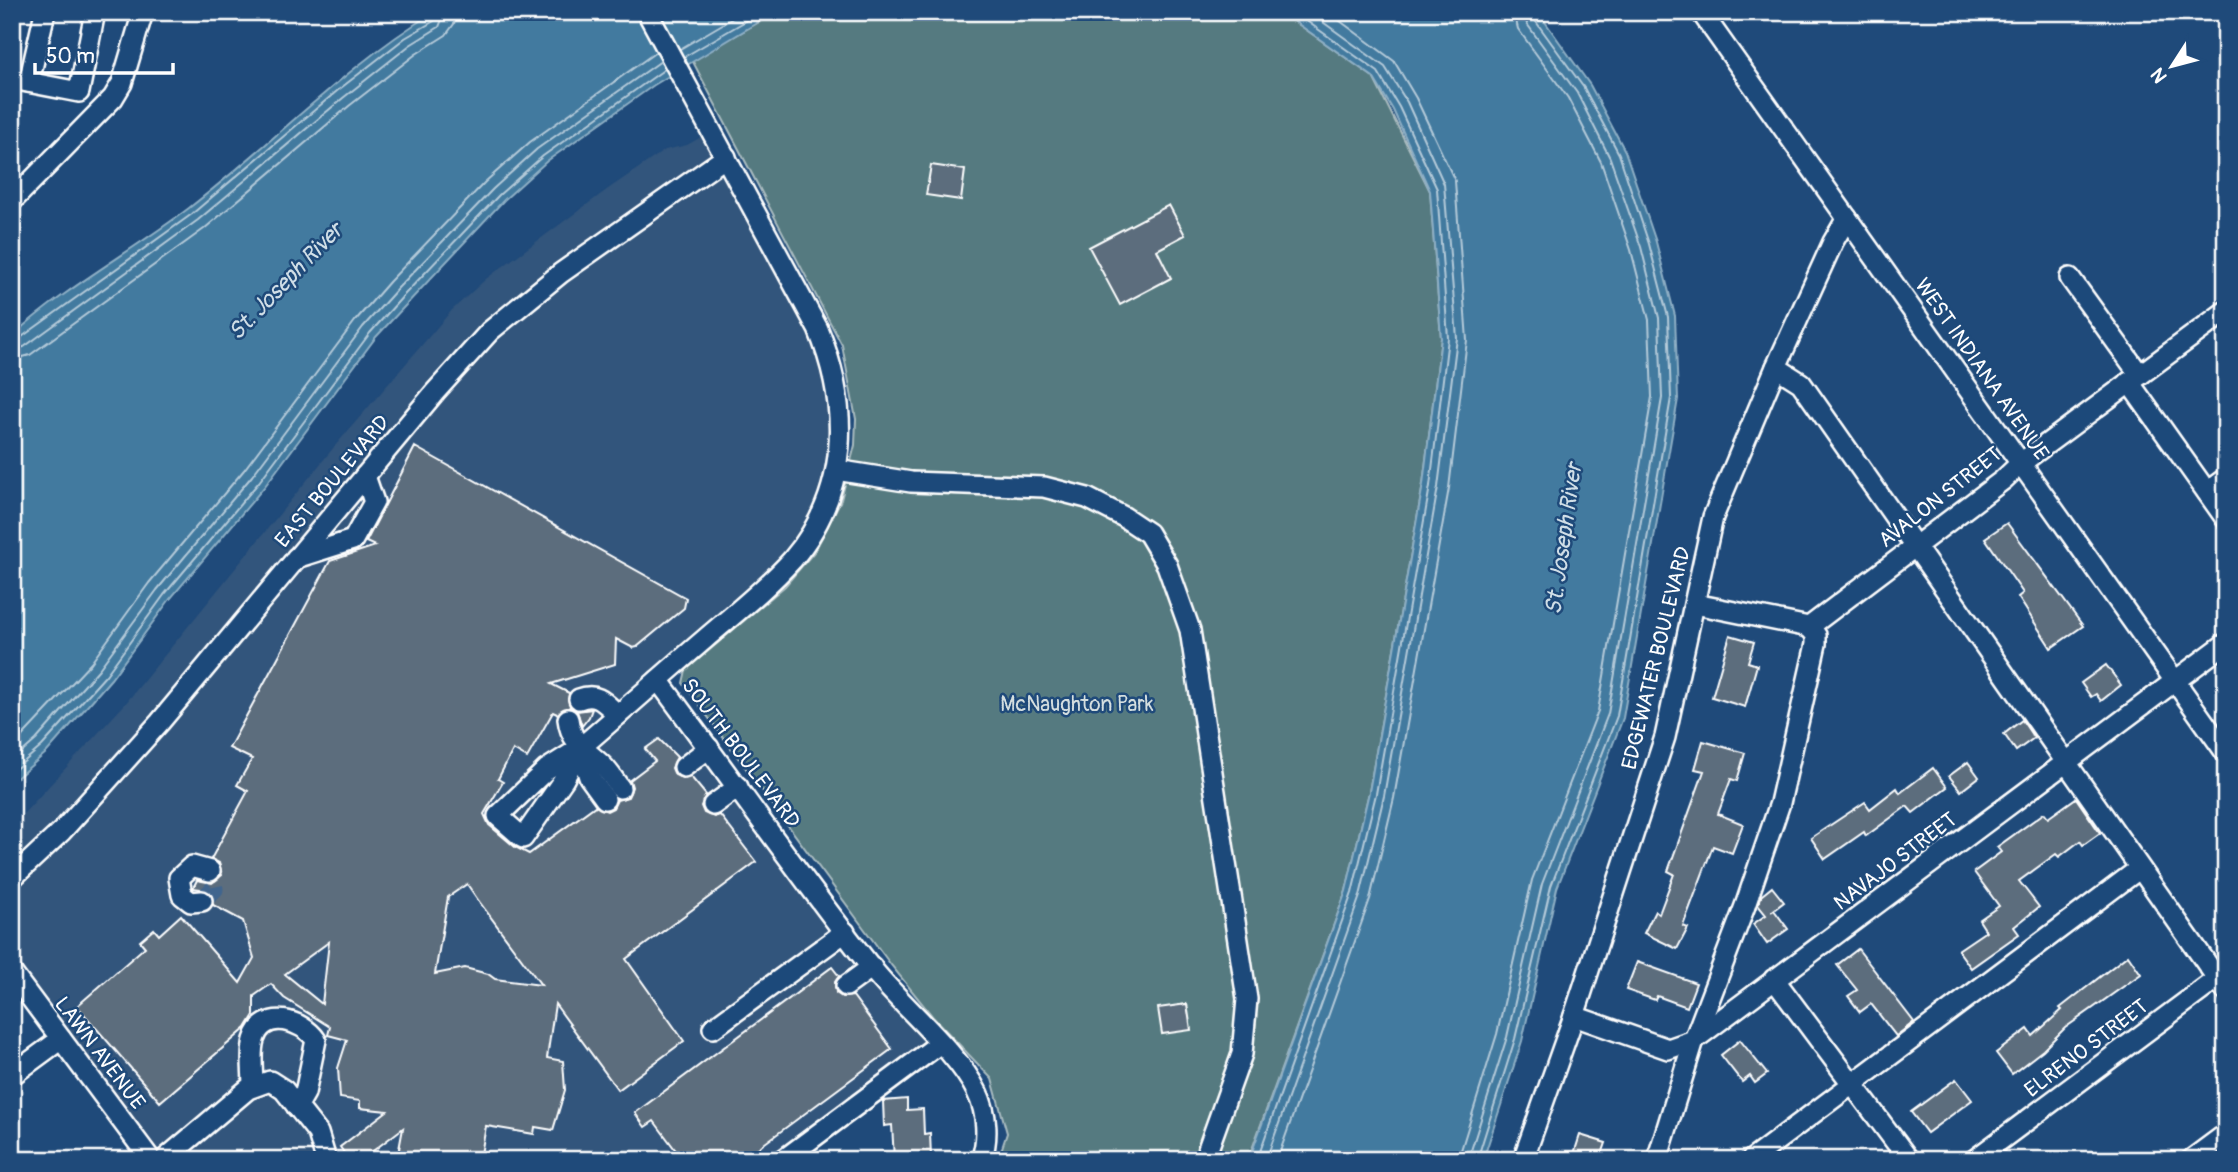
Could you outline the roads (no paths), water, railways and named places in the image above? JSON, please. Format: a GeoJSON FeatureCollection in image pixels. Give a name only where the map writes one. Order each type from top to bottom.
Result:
{"type":"FeatureCollection","features":[{"type":"Feature","properties":{"kind":"street"},"geometry":{"type":"LineString","coordinates":[[45,12],[17,81],[79,92],[95,12]]}},
{"type":"Feature","properties":{"kind":"street"},"geometry":{"type":"LineString","coordinates":[[12,201],[113,98],[122,83],[143,12]]}},
{"type":"Feature","properties":{"kind":"street","name":"SOUTH BOULEVARD"},"geometry":{"type":"LineString","coordinates":[[647,12],[818,329],[831,361],[840,411],[836,470],[825,505],[793,559],[658,680],[872,967],[964,1071],[978,1093],[984,1112],[987,1134],[981,1160]]}},
{"type":"Feature","properties":{"kind":"street","name":"WEST INDIANA AVENUE"},"geometry":{"type":"LineString","coordinates":[[1701,12],[2226,753]]}},
{"type":"Feature","properties":{"kind":"street","name":"EAST BOULEVARD"},"geometry":{"type":"LineString","coordinates":[[12,877],[62,831],[126,760],[459,365],[518,306],[726,157]]}},
{"type":"Feature","properties":{"kind":"street","name":"EDGEWATER BOULEVARD"},"geometry":{"type":"LineString","coordinates":[[1523,1160],[1574,1016],[1665,737],[1713,517],[1776,367],[1833,242],[1847,218]]}},
{"type":"Feature","properties":{"kind":"street"},"geometry":{"type":"LineString","coordinates":[[2070,278],[2226,519]]}},
{"type":"Feature","properties":{"kind":"street","name":"AVALON STREET"},"geometry":{"type":"LineString","coordinates":[[1809,627],[2003,480],[2021,463],[2226,311]]}},
{"type":"Feature","properties":{"kind":"street"},"geometry":{"type":"LineString","coordinates":[[1776,367],[1801,383],[2065,763],[2223,980]]}},
{"type":"Feature","properties":{"kind":"street"},"geometry":{"type":"LineString","coordinates":[[836,470],[911,482],[1044,487],[1087,498],[1148,533],[1167,565],[1190,630],[1247,999],[1242,1054],[1204,1160]]}},
{"type":"Feature","properties":{"kind":"street"},"geometry":{"type":"LineString","coordinates":[[296,558],[353,540],[374,502],[365,476]]}},
{"type":"Feature","properties":{"kind":"street"},"geometry":{"type":"LineString","coordinates":[[2207,492],[2226,478]]}},
{"type":"Feature","properties":{"kind":"street"},"geometry":{"type":"LineString","coordinates":[[1657,1160],[1693,1040],[1745,906],[1780,803],[1816,644],[1816,635],[1809,627],[1695,604]]}},
{"type":"Feature","properties":{"kind":"street","name":"NAVAJO STREET"},"geometry":{"type":"LineString","coordinates":[[1574,1016],[1668,1049],[1693,1040],[2226,643]]}},
{"type":"Feature","properties":{"kind":"street"},"geometry":{"type":"LineString","coordinates":[[580,748],[564,779],[523,838],[498,816],[547,769],[580,748],[658,680]]}},
{"type":"Feature","properties":{"kind":"street"},"geometry":{"type":"LineString","coordinates":[[579,699],[589,695],[600,697],[618,715]]}},
{"type":"Feature","properties":{"kind":"street"},"geometry":{"type":"LineString","coordinates":[[568,719],[570,734],[580,748],[589,777],[612,793]]}},
{"type":"Feature","properties":{"kind":"street"},"geometry":{"type":"LineString","coordinates":[[684,767],[709,748]]}},
{"type":"Feature","properties":{"kind":"street"},"geometry":{"type":"LineString","coordinates":[[713,806],[738,788]]}},
{"type":"Feature","properties":{"kind":"street"},"geometry":{"type":"LineString","coordinates":[[202,901],[191,901],[182,895],[179,878],[192,866],[210,871]]}},
{"type":"Feature","properties":{"kind":"street"},"geometry":{"type":"LineString","coordinates":[[1751,1160],[1854,1086],[2140,869]]}},
{"type":"Feature","properties":{"kind":"street"},"geometry":{"type":"LineString","coordinates":[[713,1028],[845,932]]}},
{"type":"Feature","properties":{"kind":"street"},"geometry":{"type":"LineString","coordinates":[[846,986],[872,967]]}},
{"type":"Feature","properties":{"kind":"street","name":"LAWN AVENUE"},"geometry":{"type":"LineString","coordinates":[[12,973],[151,1160]]}},
{"type":"Feature","properties":{"kind":"street"},"geometry":{"type":"LineString","coordinates":[[1774,979],[1909,1160]]}},
{"type":"Feature","properties":{"kind":"street","name":"ELRENO STREET"},"geometry":{"type":"LineString","coordinates":[[1974,1160],[2223,980]]}},
{"type":"Feature","properties":{"kind":"street"},"geometry":{"type":"LineString","coordinates":[[253,1086],[254,1040],[263,1027],[274,1020],[292,1020],[308,1027],[316,1040],[305,1093],[297,1107]]}},
{"type":"Feature","properties":{"kind":"street"},"geometry":{"type":"LineString","coordinates":[[12,1075],[61,1039]]}},
{"type":"Feature","properties":{"kind":"street"},"geometry":{"type":"LineString","coordinates":[[783,1160],[939,1044]]}},
{"type":"Feature","properties":{"kind":"street"},"geometry":{"type":"LineString","coordinates":[[164,1160],[253,1086],[264,1082],[277,1084],[318,1133],[326,1160]]}},
{"type":"Feature","properties":{"kind":"street"},"geometry":{"type":"LineString","coordinates":[[2191,1160],[2226,1134]]}},
{"type":"Feature","properties":{"kind":"water","name":"St. Joseph River"},"geometry":{"type":"Polygon","coordinates":[[[434,12],[775,12],[654,85],[547,161],[504,200],[376,337],[265,486],[170,599],[111,679],[47,752],[12,782],[12,336],[76,286],[189,208],[369,57],[434,12]]]}},
{"type":"Feature","properties":{"kind":"water","name":"St. Joseph River"},"geometry":{"type":"Polygon","coordinates":[[[1281,12],[1538,12],[1590,85],[1625,151],[1656,242],[1675,316],[1678,399],[1623,718],[1557,888],[1522,1041],[1483,1160],[1249,1160],[1346,891],[1369,792],[1423,484],[1441,338],[1430,191],[1393,110],[1373,77],[1281,12]]]}},
{"type":"Feature","properties":{"kind":"tunnel"},"geometry":{"type":"LineString","coordinates":[[202,901],[214,889],[210,871]]}},
{"type":"Feature","properties":{"kind":"park label","name":"McNaughton Park"},"geometry":{"type":"Point","coordinates":[1077,704]}}]}
